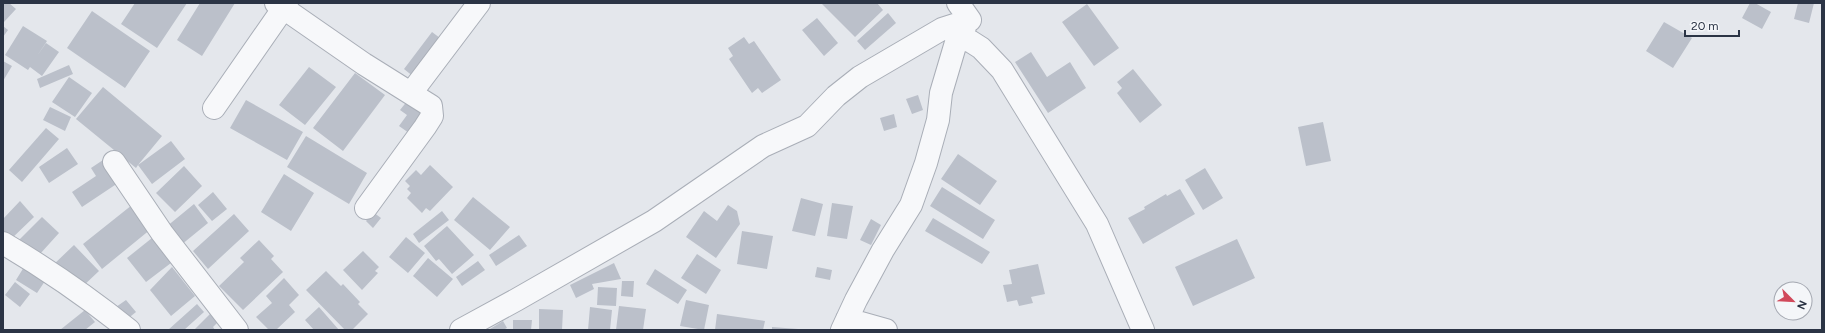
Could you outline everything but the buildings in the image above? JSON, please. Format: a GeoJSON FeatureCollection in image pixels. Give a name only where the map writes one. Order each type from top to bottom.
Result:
{"type":"FeatureCollection","features":[{"type":"Feature","properties":{"kind":"street"},"geometry":{"type":"LineString","coordinates":[[411,93],[479,3]]}},
{"type":"Feature","properties":{"kind":"street"},"geometry":{"type":"LineString","coordinates":[[214,108],[282,4],[364,64],[431,106],[432,116],[366,208]]}},
{"type":"Feature","properties":{"kind":"street"},"geometry":{"type":"LineString","coordinates":[[886,330],[844,325],[883,250],[911,205],[926,163],[936,127],[941,93],[958,39],[964,11]]}},
{"type":"Feature","properties":{"kind":"street"},"geometry":{"type":"LineString","coordinates":[[461,330],[654,221],[763,146],[807,126],[836,96],[860,77],[942,29],[964,11]]}},
{"type":"Feature","properties":{"kind":"street"},"geometry":{"type":"LineString","coordinates":[[958,39],[970,41],[981,48],[1002,70],[1097,224],[1143,330]]}},
{"type":"Feature","properties":{"kind":"street"},"geometry":{"type":"LineString","coordinates":[[114,162],[162,233],[238,330]]}},
{"type":"Feature","properties":{"kind":"street"},"geometry":{"type":"LineString","coordinates":[[3,243],[34,262],[108,313],[129,330]]}}]}
